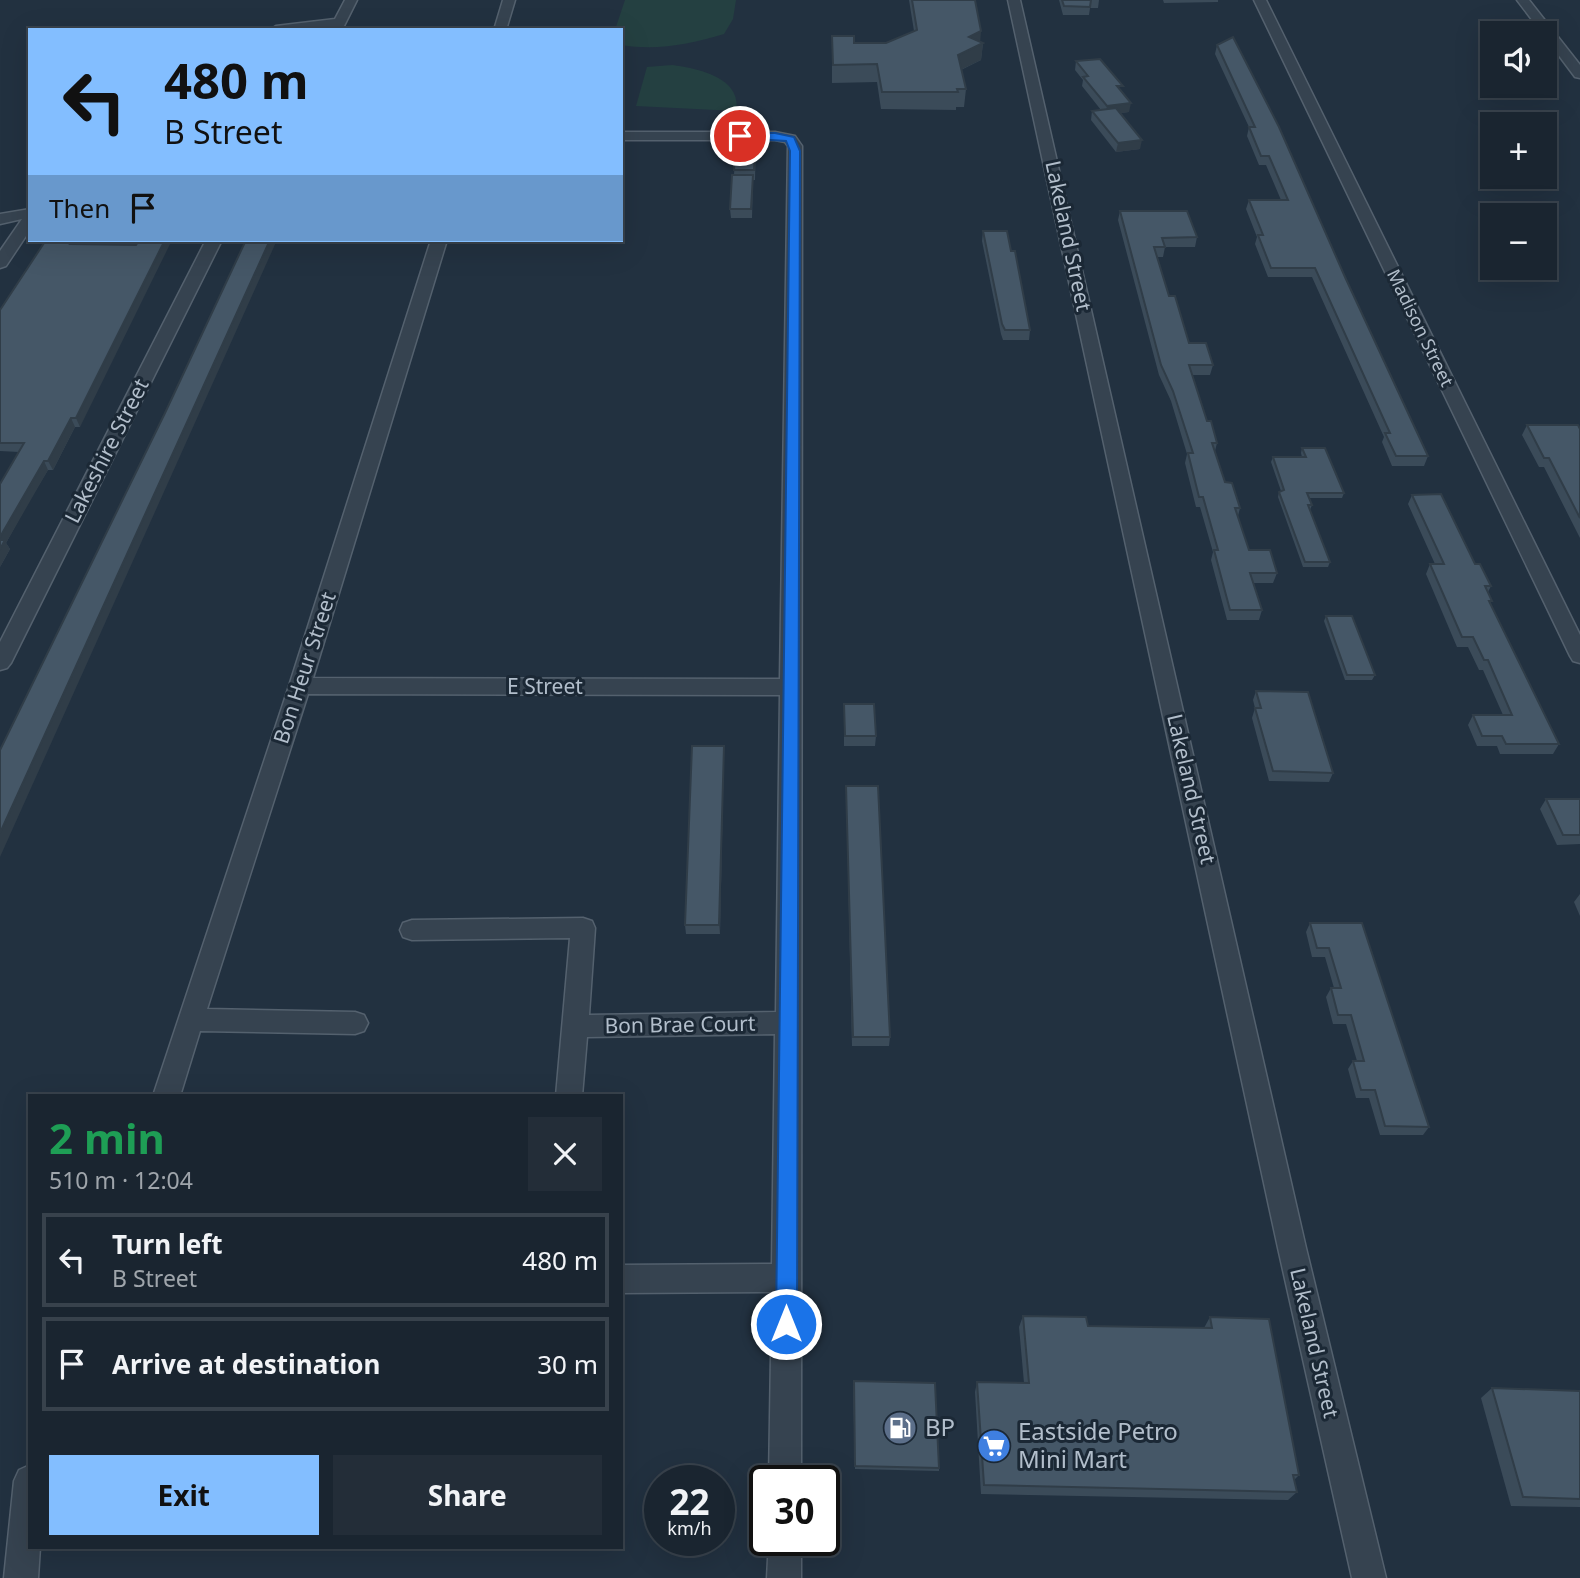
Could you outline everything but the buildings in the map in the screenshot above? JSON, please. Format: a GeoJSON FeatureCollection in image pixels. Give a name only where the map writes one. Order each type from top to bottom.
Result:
{"type":"FeatureCollection","features":[{"type":"Feature","properties":{"kind":"street"},"geometry":{"type":"LineString","coordinates":[[307,28],[338,26],[351,0]]}},
{"type":"Feature","properties":{"kind":"street"},"geometry":{"type":"LineString","coordinates":[[501,28],[509,0]]}},
{"type":"Feature","properties":{"kind":"street","name":"Lakeland Street"},"geometry":{"type":"LineString","coordinates":[[1014,0],[1292,1248],[1369,1578]]}},
{"type":"Feature","properties":{"kind":"street","name":"Madison Street"},"geometry":{"type":"LineString","coordinates":[[1260,0],[1580,656]]}},
{"type":"Feature","properties":{"kind":"street"},"geometry":{"type":"LineString","coordinates":[[1523,0],[1580,74]]}},
{"type":"Feature","properties":{"kind":"street"},"geometry":{"type":"LineString","coordinates":[[623,136],[760,136],[790,139],[795,146],[785,1465]]}},
{"type":"Feature","properties":{"kind":"street"},"geometry":{"type":"LineString","coordinates":[[0,219],[28,216]]}},
{"type":"Feature","properties":{"kind":"street"},"geometry":{"type":"LineString","coordinates":[[0,263],[28,219]]}},
{"type":"Feature","properties":{"kind":"street","name":"Lakeshire Street"},"geometry":{"type":"LineString","coordinates":[[0,663],[213,242]]}},
{"type":"Feature","properties":{"kind":"street","name":"Bon Heur Street"},"geometry":{"type":"LineString","coordinates":[[167,1094],[300,686],[438,242]]}},
{"type":"Feature","properties":{"kind":"street","name":"E Street"},"geometry":{"type":"LineString","coordinates":[[300,686],[789,687]]}},
{"type":"Feature","properties":{"kind":"street","name":"Bon Brae Court"},"geometry":{"type":"LineString","coordinates":[[412,930],[583,928],[569,1094]]}},
{"type":"Feature","properties":{"kind":"street"},"geometry":{"type":"LineString","coordinates":[[193,1020],[355,1023]]}},
{"type":"Feature","properties":{"kind":"street","name":"Bon Brae Court"},"geometry":{"type":"LineString","coordinates":[[574,1026],[787,1023]]}},
{"type":"Feature","properties":{"kind":"street"},"geometry":{"type":"LineString","coordinates":[[623,1279],[786,1278]]}},
{"type":"Feature","properties":{"kind":"street"},"geometry":{"type":"LineString","coordinates":[[21,1578],[28,1503]]}},
{"type":"Feature","properties":{"kind":"street"},"geometry":{"type":"LineString","coordinates":[[784,1578],[785,1556]]}},
{"type":"Feature","properties":{"kind":"green space"},"geometry":{"type":"Polygon","coordinates":[[[625,0],[736,0],[733,19],[724,34],[686,43],[660,47],[623,45],[623,28],[616,28],[625,0]]]}},
{"type":"Feature","properties":{"kind":"green space"},"geometry":{"type":"Polygon","coordinates":[[[672,65],[704,72],[725,82],[736,99],[736,111],[636,106],[647,67],[672,65]]]}},
{"type":"Feature","properties":{"kind":"place","name":"BP"},"geometry":{"type":"Point","coordinates":[900,1428]}},
{"type":"Feature","properties":{"kind":"place","name":"Eastside Petro Mini Mart"},"geometry":{"type":"Point","coordinates":[994,1446]}},
{"type":"Feature","properties":{"kind":"route"},"geometry":{"type":"LineString","coordinates":[[740,136],[775,136],[790,139],[795,146],[786,1324]]}}]}
